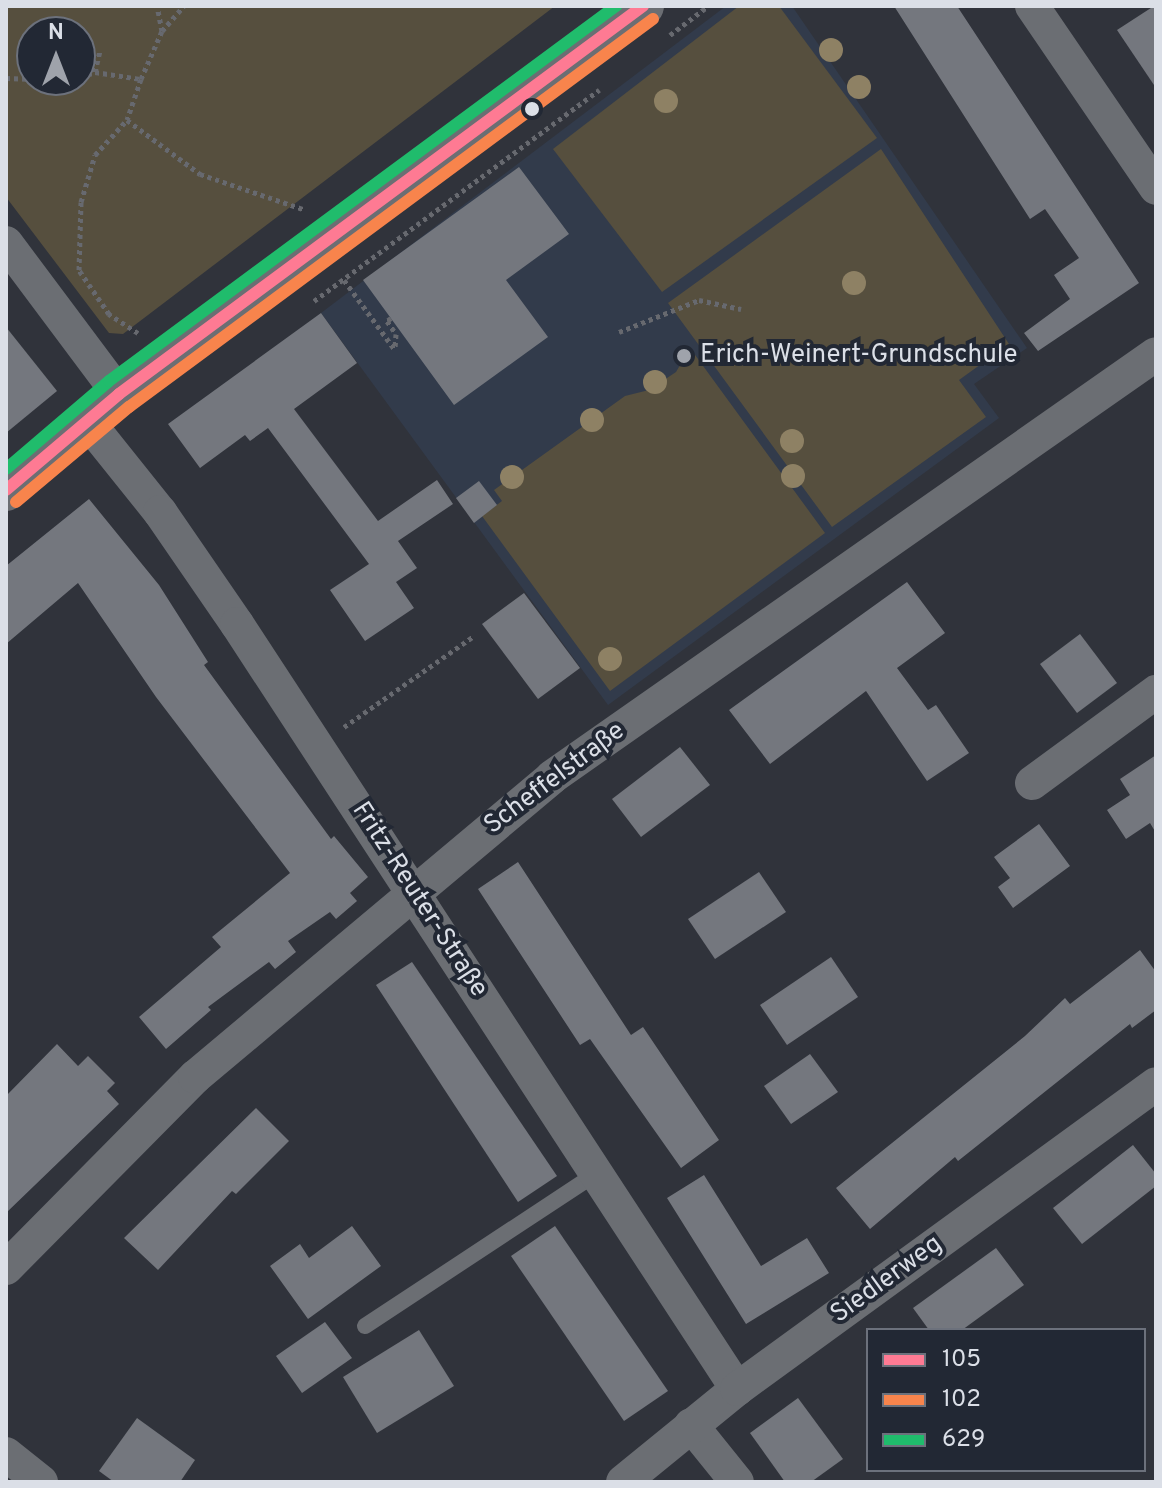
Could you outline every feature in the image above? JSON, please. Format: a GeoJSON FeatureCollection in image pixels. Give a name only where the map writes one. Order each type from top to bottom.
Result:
{"type":"FeatureCollection","features":[{"type":"Feature","properties":{"kind":"street"},"geometry":{"type":"LineString","coordinates":[[6,490],[119,394],[643,6]]}},
{"type":"Feature","properties":{"kind":"street"},"geometry":{"type":"LineString","coordinates":[[1032,6],[1156,188]]}},
{"type":"Feature","properties":{"kind":"street"},"geometry":{"type":"LineString","coordinates":[[6,243],[119,394]]}},
{"type":"Feature","properties":{"kind":"street","name":"Scheffelstraße"},"geometry":{"type":"LineString","coordinates":[[6,1268],[195,1077],[552,777],[1156,354]]}},
{"type":"Feature","properties":{"kind":"street","name":"Fritz-Reuter-Straße"},"geometry":{"type":"LineString","coordinates":[[87,421],[160,512],[317,745],[737,1389]]}},
{"type":"Feature","properties":{"kind":"street"},"geometry":{"type":"LineString","coordinates":[[1032,783],[1156,692]]}},
{"type":"Feature","properties":{"kind":"street","name":"Siedlerweg"},"geometry":{"type":"LineString","coordinates":[[623,1482],[737,1389],[1156,1084]]}},
{"type":"Feature","properties":{"kind":"street"},"geometry":{"type":"LineString","coordinates":[[691,1425],[737,1482]]}},
{"type":"Feature","properties":{"kind":"street"},"geometry":{"type":"LineString","coordinates":[[6,1454],[41,1482]]}},
{"type":"Feature","properties":{"kind":"lane"},"geometry":{"type":"LineString","coordinates":[[365,1326],[597,1173]]}},
{"type":"Feature","properties":{"kind":"path"},"geometry":{"type":"LineString","coordinates":[[157,6],[162,31]]}},
{"type":"Feature","properties":{"kind":"path"},"geometry":{"type":"LineString","coordinates":[[138,333],[109,314],[79,270],[81,202],[95,155],[127,120],[162,31],[184,6]]}},
{"type":"Feature","properties":{"kind":"path"},"geometry":{"type":"LineString","coordinates":[[96,68],[100,50]]}},
{"type":"Feature","properties":{"kind":"path"},"geometry":{"type":"LineString","coordinates":[[96,72],[141,79]]}},
{"type":"Feature","properties":{"kind":"path"},"geometry":{"type":"LineString","coordinates":[[127,120],[200,174],[304,210]]}},
{"type":"Feature","properties":{"kind":"path"},"geometry":{"type":"LineString","coordinates":[[344,280],[395,350],[396,334],[387,321],[391,318]]}},
{"type":"Feature","properties":{"kind":"path"},"geometry":{"type":"LineString","coordinates":[[619,332],[699,300],[741,309]]}},
{"type":"Feature","properties":{"kind":"path"},"geometry":{"type":"LineString","coordinates":[[317,745],[474,636]]}},
{"type":"Feature","properties":{"kind":"shaded area"},"geometry":{"type":"Polygon","coordinates":[[[6,6],[555,6],[123,334],[109,333],[6,197],[6,6]]]}},
{"type":"Feature","properties":{"kind":"shaded area","name":"Erich-Weinert-Grundschule"},"geometry":{"type":"Polygon","coordinates":[[[726,6],[792,6],[1027,348],[974,384],[999,418],[608,705],[321,313],[726,6]]]}},
{"type":"Feature","properties":{"kind":"shaded area"},"geometry":{"type":"Polygon","coordinates":[[[739,6],[779,6],[877,138],[662,292],[553,149],[739,6]]]}},
{"type":"Feature","properties":{"kind":"shaded area"},"geometry":{"type":"Polygon","coordinates":[[[881,149],[1009,344],[959,380],[986,417],[832,527],[668,303],[881,149]]]}},
{"type":"Feature","properties":{"kind":"shaded area"},"geometry":{"type":"Polygon","coordinates":[[[690,348],[825,533],[610,691],[482,516],[502,501],[494,490],[625,396],[649,390],[676,372],[690,348]]]}},
{"type":"Feature","properties":{"kind":"building"},"geometry":{"type":"Polygon","coordinates":[[[894,6],[957,6],[1139,283],[1038,351],[1024,333],[1070,299],[1054,275],[1079,258],[1045,209],[1030,219],[894,6]]]}},
{"type":"Feature","properties":{"kind":"building"},"geometry":{"type":"Polygon","coordinates":[[[1156,6],[1156,88],[1117,30],[1156,6]]]}},
{"type":"Feature","properties":{"kind":"building"},"geometry":{"type":"Polygon","coordinates":[[[519,167],[569,234],[506,280],[548,337],[454,405],[363,280],[519,167]]]}},
{"type":"Feature","properties":{"kind":"building"},"geometry":{"type":"Polygon","coordinates":[[[321,313],[357,363],[294,409],[378,521],[437,480],[453,504],[398,541],[417,568],[396,582],[414,608],[365,641],[330,590],[369,564],[268,428],[250,441],[245,435],[200,468],[168,424],[321,313]]]}},
{"type":"Feature","properties":{"kind":"building"},"geometry":{"type":"Polygon","coordinates":[[[6,327],[57,391],[6,433],[6,327]]]}},
{"type":"Feature","properties":{"kind":"building"},"geometry":{"type":"Polygon","coordinates":[[[479,481],[497,505],[474,523],[456,498],[479,481]]]}},
{"type":"Feature","properties":{"kind":"building"},"geometry":{"type":"Polygon","coordinates":[[[89,499],[159,585],[208,662],[204,665],[331,839],[334,836],[368,877],[350,893],[357,901],[336,919],[330,912],[288,941],[296,952],[275,969],[269,962],[208,1007],[211,1010],[166,1049],[139,1017],[221,947],[212,937],[290,873],[156,697],[78,583],[6,644],[6,566],[89,499]]]}},
{"type":"Feature","properties":{"kind":"building"},"geometry":{"type":"Polygon","coordinates":[[[907,582],[945,633],[897,668],[928,710],[936,705],[969,753],[927,781],[866,691],[770,764],[729,710],[907,582]]]}},
{"type":"Feature","properties":{"kind":"building"},"geometry":{"type":"Polygon","coordinates":[[[524,593],[580,668],[538,699],[482,624],[524,593]]]}},
{"type":"Feature","properties":{"kind":"building"},"geometry":{"type":"Polygon","coordinates":[[[1080,634],[1117,683],[1077,713],[1040,664],[1080,634]]]}},
{"type":"Feature","properties":{"kind":"building"},"geometry":{"type":"Polygon","coordinates":[[[680,747],[710,785],[641,837],[612,799],[680,747]]]}},
{"type":"Feature","properties":{"kind":"building"},"geometry":{"type":"Polygon","coordinates":[[[1156,755],[1156,833],[1150,823],[1126,839],[1107,810],[1130,795],[1120,779],[1156,755]]]}},
{"type":"Feature","properties":{"kind":"building"},"geometry":{"type":"Polygon","coordinates":[[[1039,824],[1070,866],[1013,908],[998,887],[1010,878],[994,857],[1039,824]]]}},
{"type":"Feature","properties":{"kind":"building"},"geometry":{"type":"Polygon","coordinates":[[[518,862],[631,1035],[643,1027],[719,1140],[681,1168],[590,1039],[580,1045],[478,889],[518,862]]]}},
{"type":"Feature","properties":{"kind":"building"},"geometry":{"type":"Polygon","coordinates":[[[759,872],[786,912],[715,959],[688,919],[759,872]]]}},
{"type":"Feature","properties":{"kind":"building"},"geometry":{"type":"Polygon","coordinates":[[[1140,950],[1156,972],[1156,1010],[1132,1028],[1130,1024],[958,1161],[955,1157],[870,1229],[836,1188],[1025,1036],[1065,998],[1070,1004],[1140,950]]]}},
{"type":"Feature","properties":{"kind":"building"},"geometry":{"type":"Polygon","coordinates":[[[831,957],[858,997],[787,1045],[760,1005],[831,957]]]}},
{"type":"Feature","properties":{"kind":"building"},"geometry":{"type":"Polygon","coordinates":[[[412,962],[557,1176],[518,1202],[376,985],[412,962]]]}},
{"type":"Feature","properties":{"kind":"building"},"geometry":{"type":"Polygon","coordinates":[[[57,1044],[78,1066],[88,1056],[115,1083],[107,1091],[119,1104],[6,1213],[6,1096],[57,1044]]]}},
{"type":"Feature","properties":{"kind":"building"},"geometry":{"type":"Polygon","coordinates":[[[810,1054],[838,1092],[791,1124],[764,1086],[810,1054]]]}},
{"type":"Feature","properties":{"kind":"building"},"geometry":{"type":"Polygon","coordinates":[[[256,1108],[289,1141],[236,1194],[232,1191],[158,1270],[124,1238],[256,1108]]]}},
{"type":"Feature","properties":{"kind":"building"},"geometry":{"type":"Polygon","coordinates":[[[1133,1145],[1156,1174],[1156,1186],[1082,1244],[1053,1208],[1133,1145]]]}},
{"type":"Feature","properties":{"kind":"building"},"geometry":{"type":"Polygon","coordinates":[[[704,1175],[761,1266],[807,1238],[829,1273],[746,1324],[667,1198],[704,1175]]]}},
{"type":"Feature","properties":{"kind":"building"},"geometry":{"type":"Polygon","coordinates":[[[352,1226],[381,1266],[308,1319],[270,1266],[300,1244],[309,1258],[352,1226]]]}},
{"type":"Feature","properties":{"kind":"building"},"geometry":{"type":"Polygon","coordinates":[[[555,1226],[668,1391],[624,1421],[511,1256],[555,1226]]]}},
{"type":"Feature","properties":{"kind":"building"},"geometry":{"type":"Polygon","coordinates":[[[996,1248],[1024,1285],[965,1328],[928,1328],[913,1308],[996,1248]]]}},
{"type":"Feature","properties":{"kind":"building"},"geometry":{"type":"Polygon","coordinates":[[[325,1322],[352,1358],[302,1393],[276,1356],[325,1322]]]}},
{"type":"Feature","properties":{"kind":"building"},"geometry":{"type":"Polygon","coordinates":[[[419,1330],[454,1386],[377,1433],[343,1377],[419,1330]]]}},
{"type":"Feature","properties":{"kind":"building"},"geometry":{"type":"Polygon","coordinates":[[[798,1398],[843,1459],[811,1482],[785,1482],[750,1433],[798,1398]]]}},
{"type":"Feature","properties":{"kind":"building"},"geometry":{"type":"Polygon","coordinates":[[[137,1418],[195,1460],[180,1482],[114,1482],[99,1471],[137,1418]]]}},
{"type":"Feature","properties":{"kind":"transit line","name":"629"},"geometry":{"type":"LineString","coordinates":[[6,469],[109,381],[616,6]]}},
{"type":"Feature","properties":{"kind":"transit line","name":"105"},"geometry":{"type":"LineString","coordinates":[[6,490],[119,394],[643,6]]}},
{"type":"Feature","properties":{"kind":"transit line","name":"102"},"geometry":{"type":"LineString","coordinates":[[16,502],[129,407],[653,19]]}},
{"type":"Feature","properties":{"kind":"place","name":"Erich-Weinert-Grundschule"},"geometry":{"type":"Point","coordinates":[684,356]}}]}
